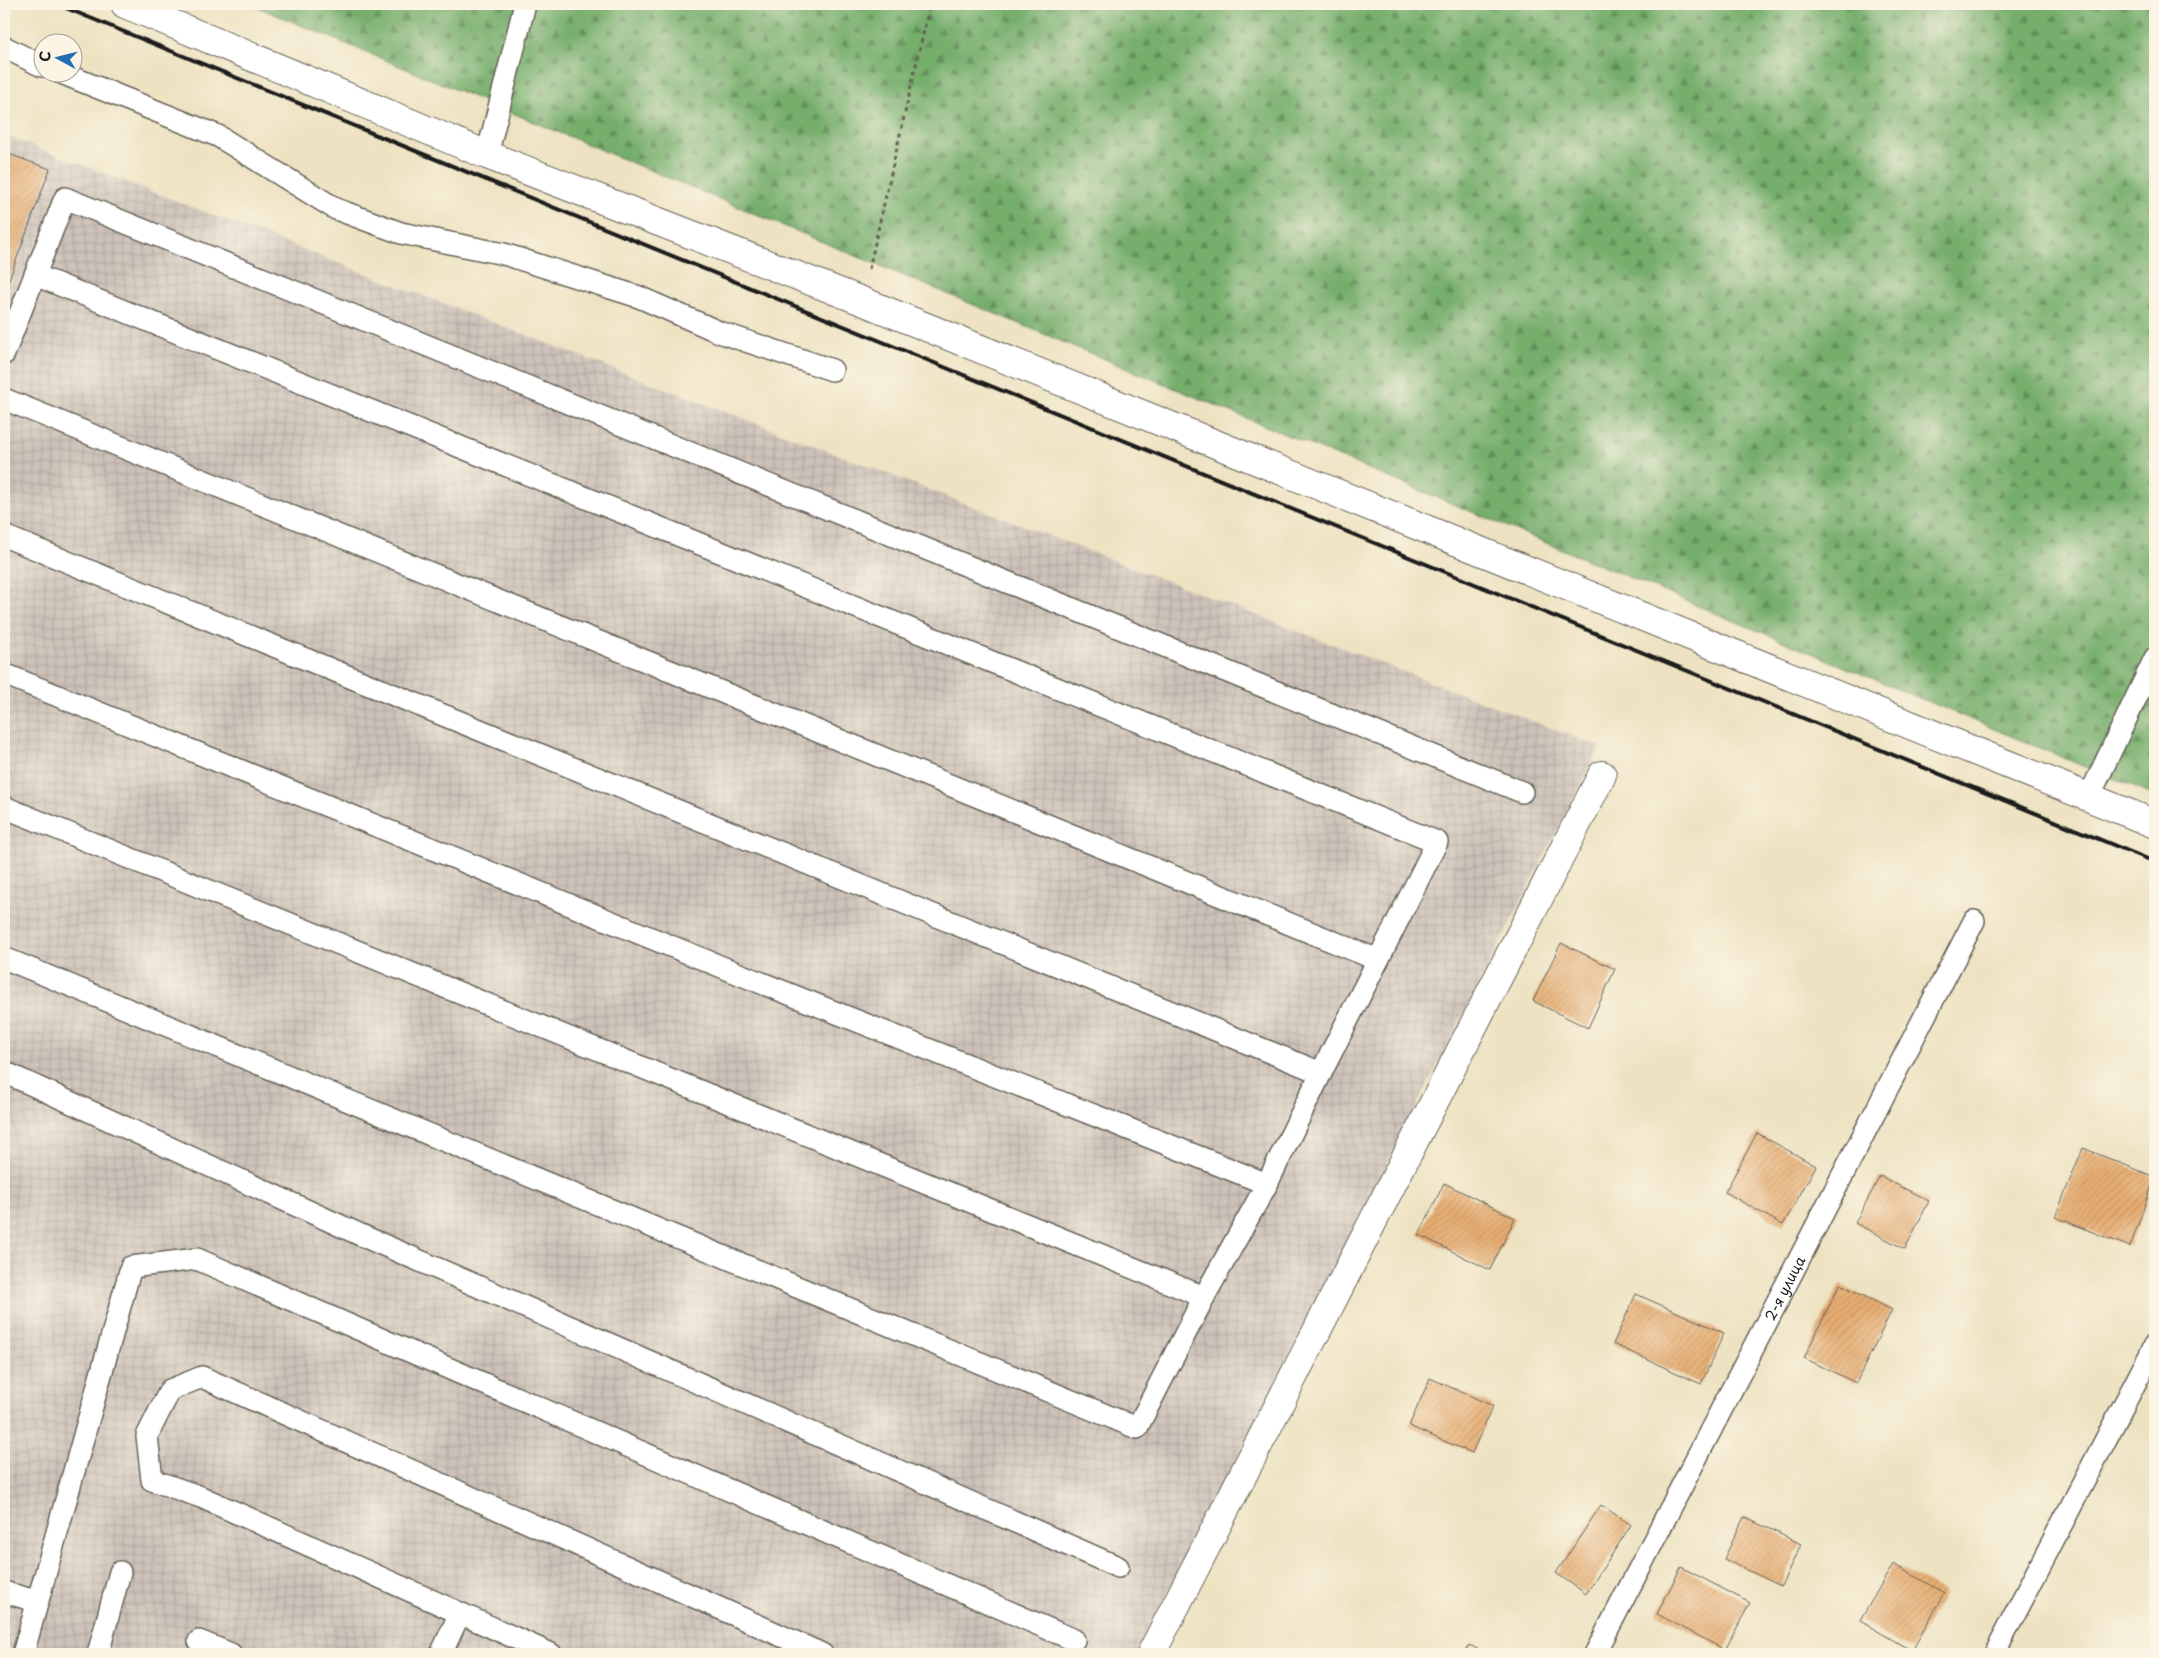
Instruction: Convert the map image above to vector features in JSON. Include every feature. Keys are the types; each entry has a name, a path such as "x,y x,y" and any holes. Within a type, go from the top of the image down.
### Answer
{"street":[{"path":"125,4 487,156 862,301 2155,824"},
{"path":"1151,1654 1602,775"}],"lane":[{"path":"487,156 525,4"},
{"path":"4,47 32,61"},
{"path":"82,81 218,136 336,209 401,233 504,254 639,297 718,332 832,370"},
{"path":"4,354 65,198 1522,792"},
{"path":"4,958 1137,1428 1204,1298 1267,1184 1437,842 35,275"},
{"path":"4,398 1378,960"},
{"path":"4,536 1321,1073"},
{"path":"2089,797 2155,658"},
{"path":"4,674 749,978 1267,1184"},
{"path":"4,807 1204,1298"},
{"name":"2-я улица","path":"1595,1654 1974,921"},
{"path":"4,1072 363,1236 1118,1567"},
{"path":"23,1654 36,1601 131,1267 197,1259 1074,1640"},
{"path":"1994,1654 2155,1345"},
{"path":"551,1654 201,1497 152,1480 147,1436 170,1390 202,1377 822,1654"},
{"path":"98,1654 120,1572"},
{"path":"4,1592 36,1601"},
{"path":"441,1654 460,1613"},
{"path":"199,1641 231,1654"}],"path":[{"path":"862,301 930,4"}],"shaded area":[{"path":"4,135 1600,747 1137,1654 4,1654"}],"green space":[{"path":"250,4 2155,4 2155,796"}],"building":[{"path":"9,154 50,169 4,293 4,168"},
{"path":"1561,943 1615,969 1588,1028 1533,1001"},
{"path":"1757,1133 1816,1166 1783,1225 1725,1192"},
{"path":"2083,1148 2155,1177 2130,1247 2055,1217"},
{"path":"1880,1176 1929,1201 1905,1249 1855,1223"},
{"path":"1444,1183 1515,1218 1490,1270 1419,1235"},
{"path":"1840,1284 1892,1310 1856,1383 1804,1358"},
{"path":"1636,1294 1724,1333 1701,1384 1613,1344"},
{"path":"1430,1378 1493,1406 1472,1453 1409,1426"},
{"path":"1601,1505 1631,1525 1586,1594 1556,1573"},
{"path":"1744,1517 1801,1544 1781,1586 1724,1559"},
{"path":"1893,1564 1944,1593 1912,1651 1860,1621"},
{"path":"1681,1567 1750,1603 1725,1650 1657,1614"},
{"path":"1469,1645 1488,1654 1465,1654"}],"railway":[{"path":"56,4 2155,862"}]}
